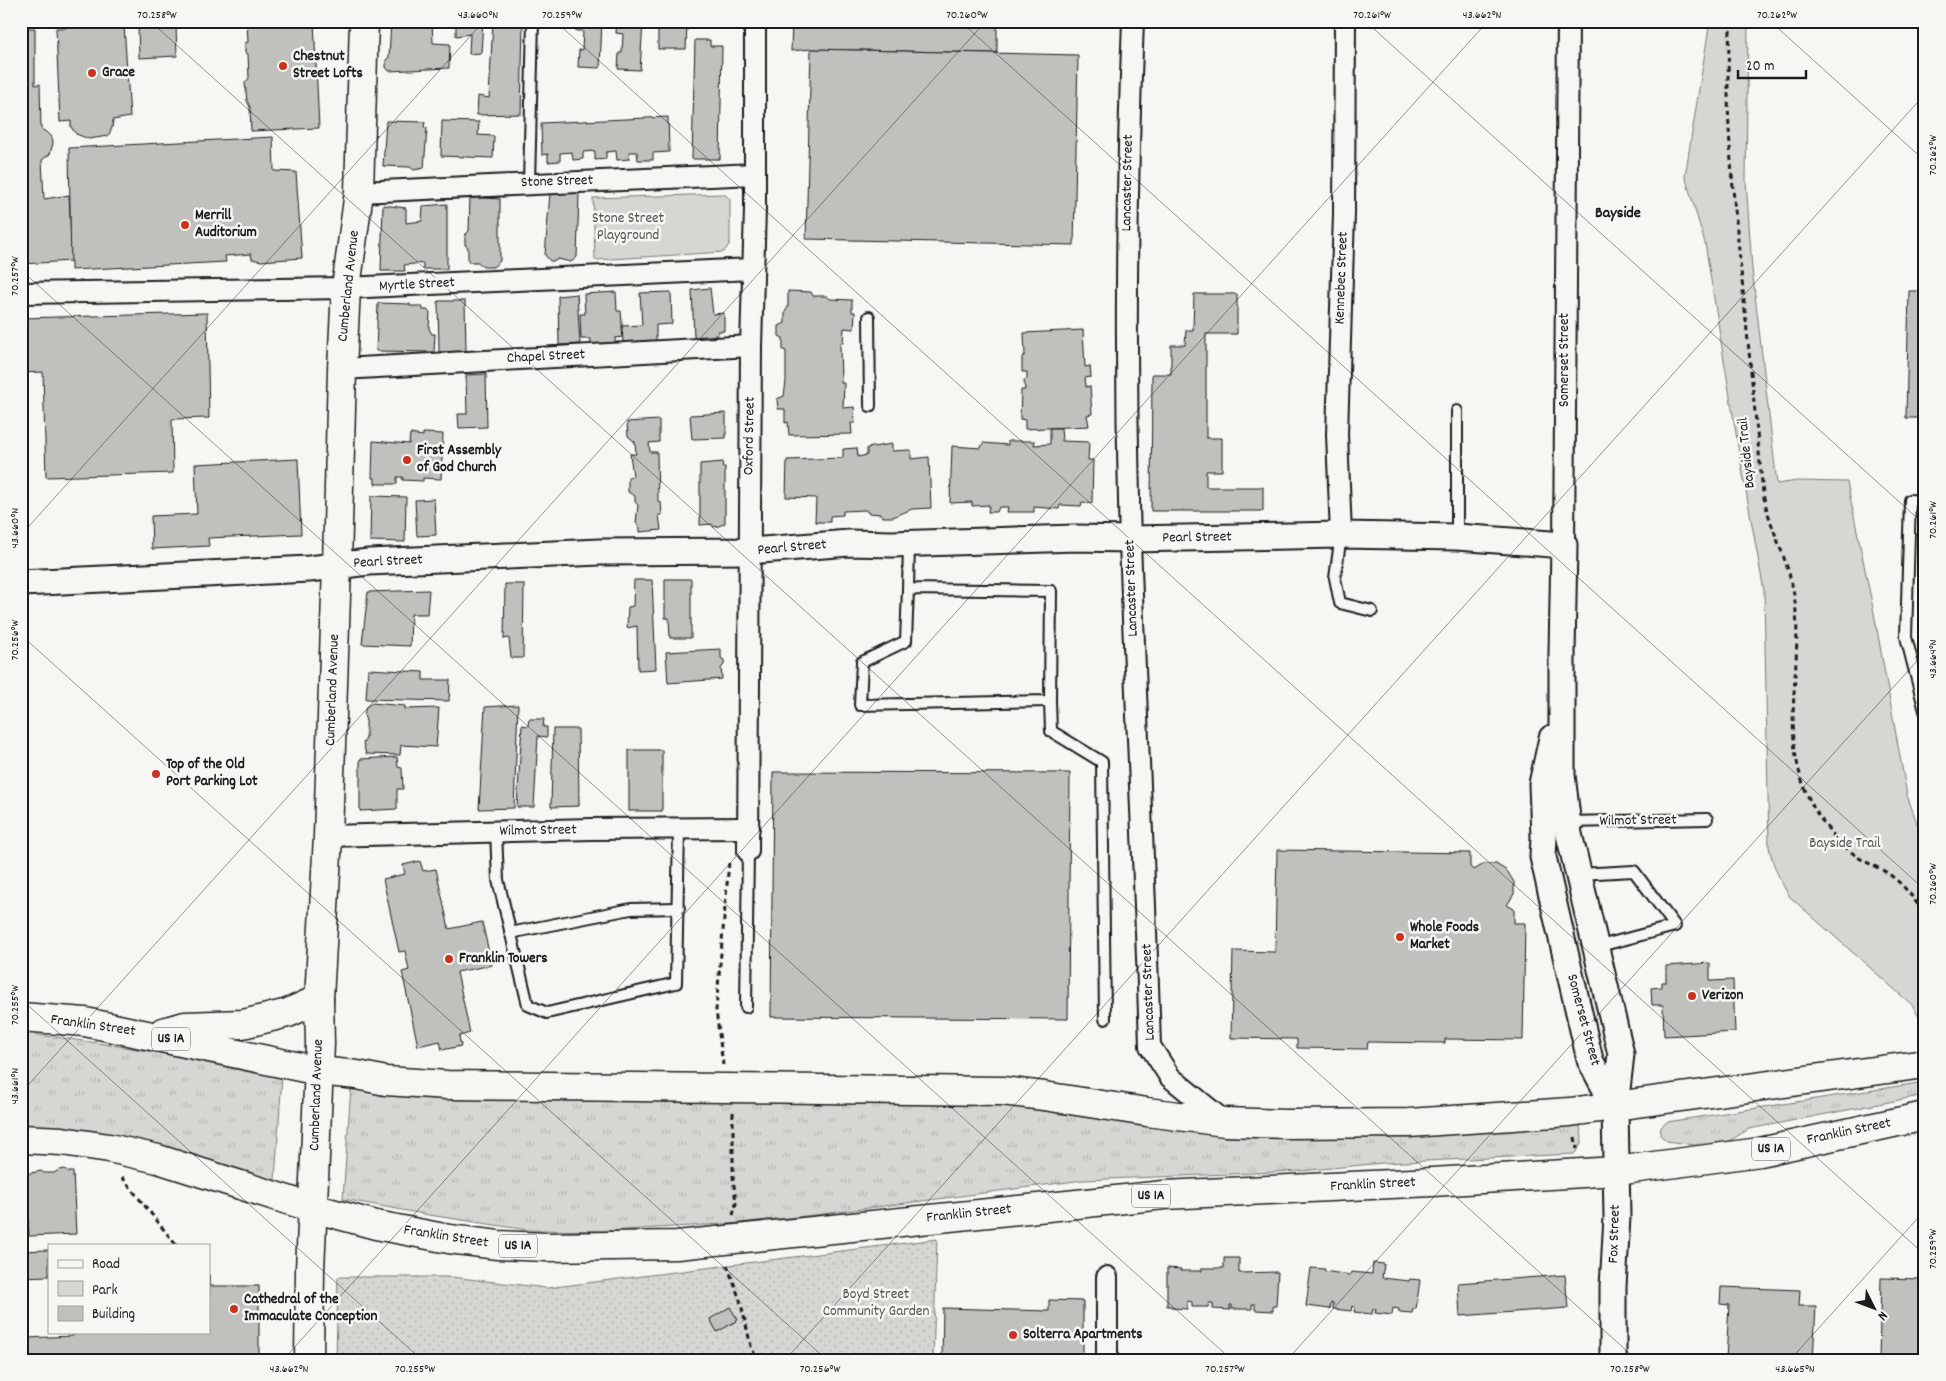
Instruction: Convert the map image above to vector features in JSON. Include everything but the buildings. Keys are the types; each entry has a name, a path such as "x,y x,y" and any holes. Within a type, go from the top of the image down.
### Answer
{"main road":[{"name":"Cumberland Avenue","path":"308,1360 319,1070 318,999 328,836 342,369 346,288 359,192 364,21"},
{"path":"152,1035 186,1026 243,1024 288,1013 318,999"},
{"name":"Franklin Street","path":"21,1017 85,1022 319,1070 357,1074 386,1081 447,1084 1002,1091 1225,1122 1287,1124 1409,1123 1570,1112 1925,1064"},
{"name":"Franklin Street","path":"21,1138 90,1145 158,1159 313,1208 376,1225 450,1239 498,1245 547,1247 677,1246 1164,1194 1432,1182 1616,1171 1760,1152 1925,1116"}],"street":[{"name":"Oxford Street","path":"748,851 749,551 755,174 755,21"},
{"name":"Lancaster Street","path":"1134,21 1128,145 1126,302 1130,539 1150,1046 1170,1077 1225,1122"},
{"name":"Kennebec Street","path":"1341,535 1337,434 1344,214 1345,21"},
{"name":"Somerset Street","path":"1568,21 1562,776 1568,822 1579,874 1621,1054 1615,1107"},
{"name":"Stone Street","path":"359,192 755,174"},
{"name":"Myrtle Street","path":"21,293 346,288 752,269"},
{"name":"Chapel Street","path":"342,369 751,346"},
{"name":"Pearl Street","path":"21,583 299,570 337,565 600,552 749,551 849,543 1341,535 1458,537 1564,546"},
{"name":"Somerset Street","path":"1562,699 1542,784 1543,857 1590,1060 1615,1107"},
{"name":"Wilmot Street","path":"328,836 748,828"},
{"name":"Fox Street","path":"1613,1360 1616,1171 1615,1107"},
{"path":"1106,1277 1107,1360"}],"lane":[{"path":"529,183 533,21"},
{"path":"869,317 870,406"},
{"path":"1457,411 1458,537"},
{"path":"1925,501 1910,500 1906,637 1925,710"},
{"path":"1341,535 1336,578 1340,603 1372,611"},
{"path":"909,543 906,641 862,662 860,704 1050,700"},
{"path":"908,589 1051,591 1051,731 1102,762 1105,1019"},
{"name":"Wilmot Street","path":"1568,822 1707,819"},
{"path":"496,832 498,880 528,1005 546,1013 676,983 680,829"},
{"path":"746,1007 748,851"},
{"path":"1579,874 1634,871 1675,926 1596,947"},
{"path":"510,933 631,909 679,908"}],"path":[{"name":"Bayside Trail","path":"1731,21 1728,71 1730,152 1734,200 1763,493 1771,526 1790,576 1795,602 1796,636 1792,714 1797,762 1809,798 1833,836 1852,853 1894,878 1910,894 1925,916"},
{"path":"120,1174 175,1244"}],"green space":[{"name":"Bayside Trail","path":"1710,21 1748,21 1746,180 1752,269 1777,484 1797,481 1847,482 1874,613 1907,795 1925,846 1925,1027 1912,1005 1790,897 1777,873 1769,847 1764,591 1705,243 1685,176"},
{"name":"Stone Street Playground","path":"724,194 730,199 730,243 724,252 595,260 593,198"},
{"path":"21,1033 87,1041 282,1076 275,1180 132,1142 21,1129"},
{"path":"1925,1082 1925,1095 1749,1129 1723,1145 1701,1146 1667,1141 1660,1135 1661,1127 1667,1122"},
{"path":"351,1087 1006,1103 1227,1137 1428,1133 1576,1124 1580,1126 1582,1138 1579,1148 1574,1154 1382,1163 1301,1171 1083,1180 815,1215 738,1223 608,1231 528,1230 429,1215 343,1199"},
{"name":"Boyd Street Community Garden","path":"937,1239 933,1360 336,1360 338,1277 451,1277 547,1288"}],"place":[{"name":"Chestnut Street Lofts","path":"283,66"},
{"name":"Grace","path":"92,73"},
{"name":"Merrill Auditorium","path":"185,225"},
{"name":"First Assembly of God Church","path":"407,460"},
{"name":"Top of the Old Port Parking Lot","path":"156,774"},
{"name":"Whole Foods Market","path":"1400,937"},
{"name":"Franklin Towers","path":"449,959"},
{"name":"Verizon","path":"1692,996"},
{"name":"Cathedral of the Immaculate Conception","path":"234,1309"},
{"name":"Solterra Apartments","path":"1013,1335"}],"district":[{"name":"Bayside","path":"1618,213"}]}
